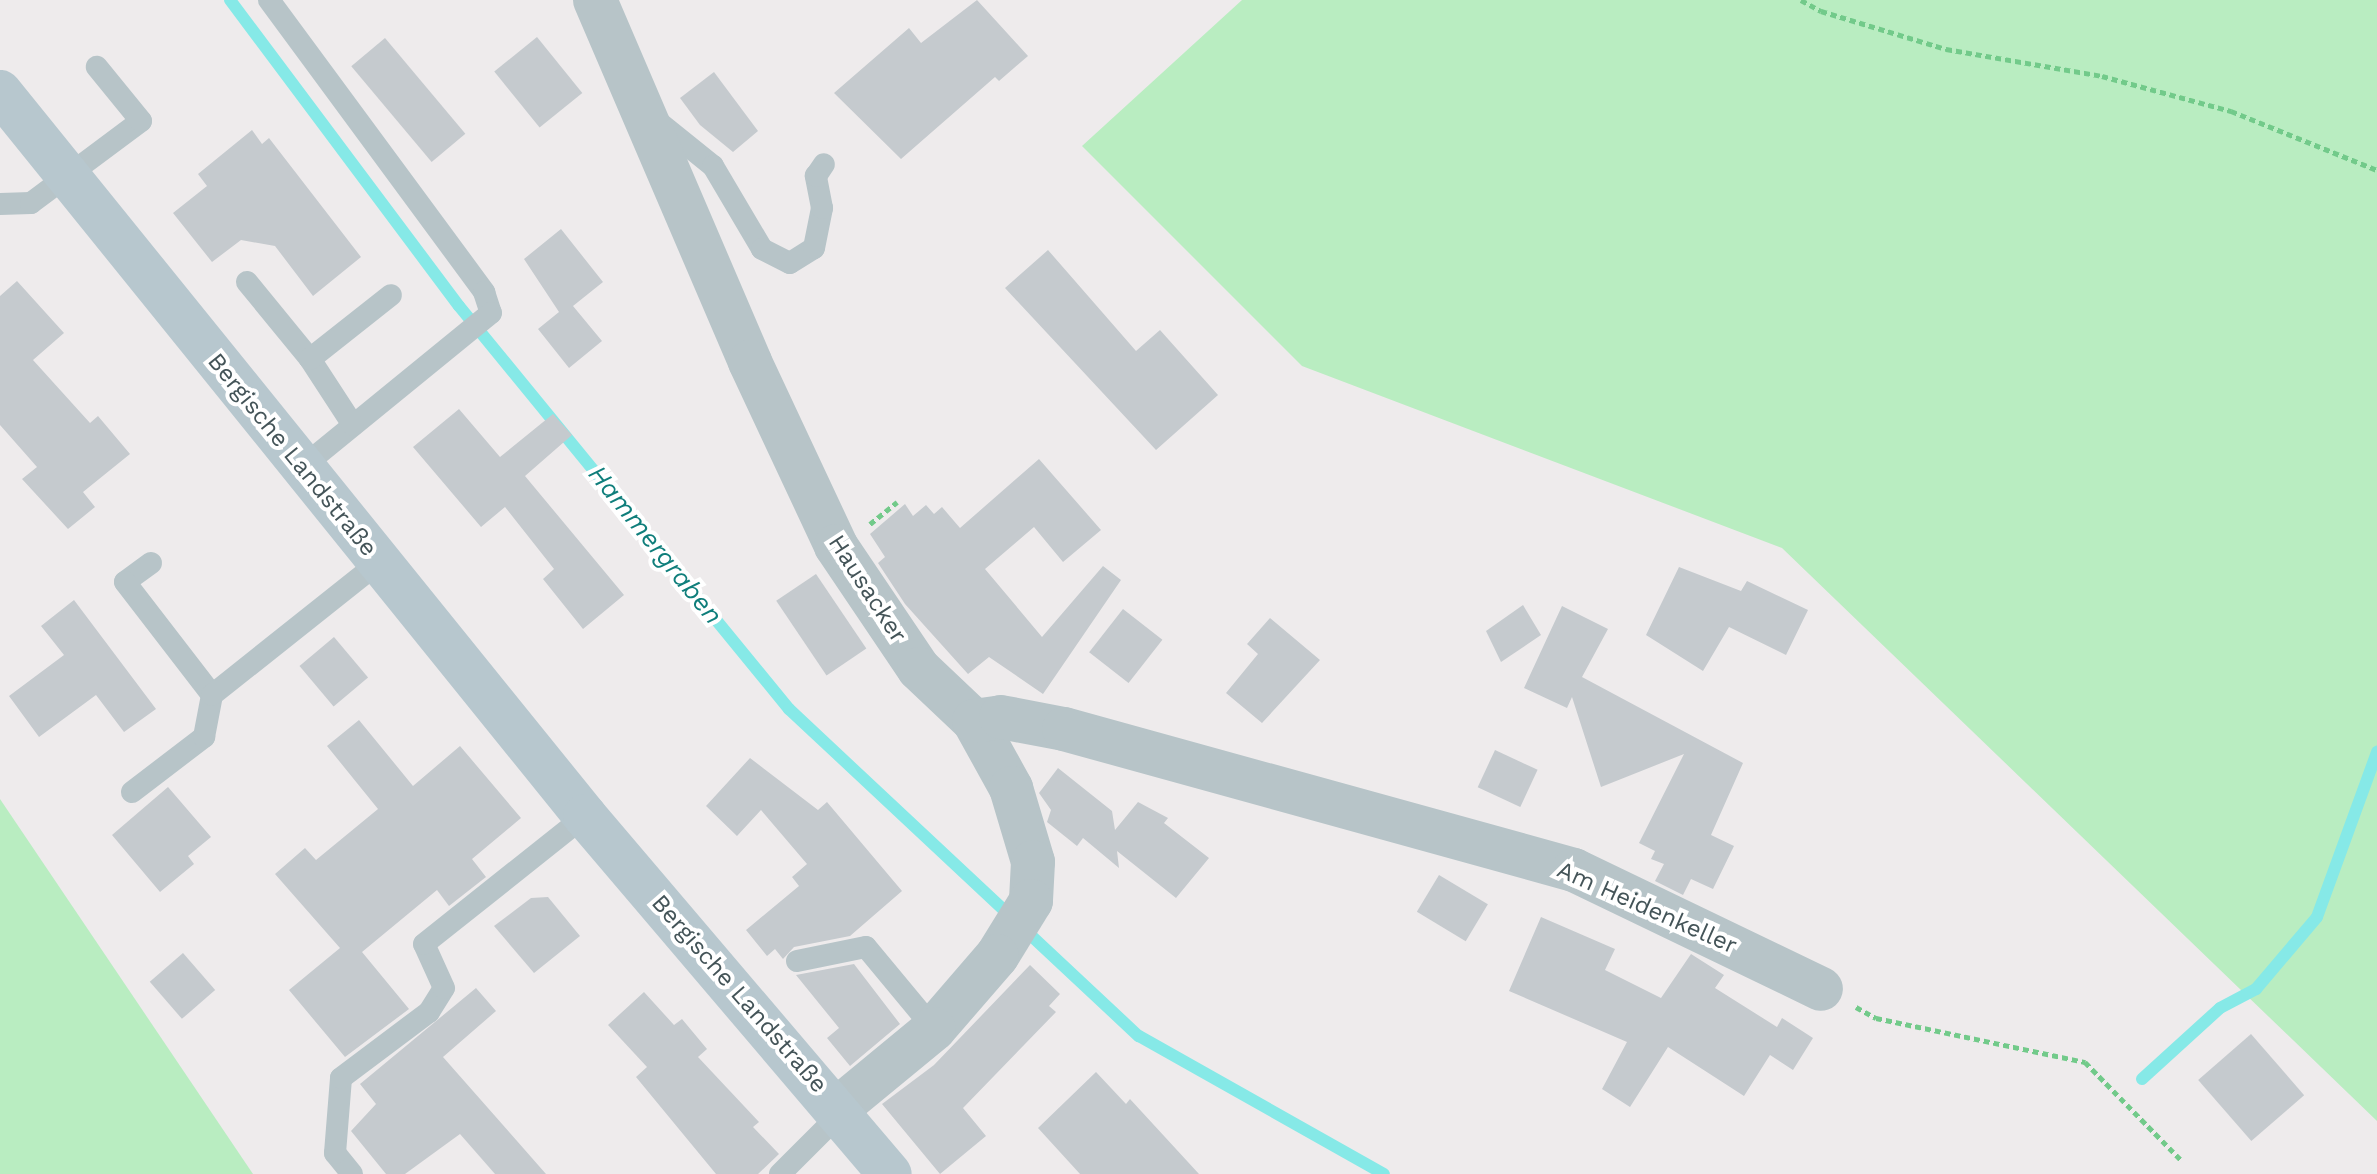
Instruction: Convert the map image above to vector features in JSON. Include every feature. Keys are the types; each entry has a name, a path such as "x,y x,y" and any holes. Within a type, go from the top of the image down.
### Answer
{"main road":[{"name":"Bergische Landstraße","path":"0,92 585,816 839,1110 890,1174"}],"street":[{"name":"Hausacker","path":"595,0 836,546 919,669 974,721 1011,788 1033,862 1031,901 997,956 934,1029 839,1110"},
{"name":"Am Heidenkeller","path":"974,721 1001,717 1064,729 1574,870 1821,989"}],"lane":[{"path":"269,0 476,280 491,313 302,467"},
{"path":"0,204 31,203 141,121 97,67"},
{"path":"643,110 713,166 762,249 790,263 814,248 822,208 816,176 824,164"},
{"path":"247,282 310,359 353,425"},
{"path":"310,359 391,295"},
{"path":"151,563 125,582 212,695"},
{"path":"132,792 204,737 212,695 378,563"},
{"path":"352,1174 335,1153 341,1078 429,1012 444,988 424,944 585,816"},
{"path":"797,961 866,947 934,1029"},
{"path":"780,1174 839,1110"}],"path":[{"path":"1801,0 1821,11 1946,49 2102,76 2231,111 2377,170"},
{"path":"1821,989 1876,1018 2085,1062 2182,1161"}],"green space":[{"path":"1242,0 2377,0 2377,1121 1782,548 1302,366 1082,146"},
{"path":"0,799 253,1174 0,1174"}],"building":[{"path":"977,0 1028,56 999,81 995,77 901,159 834,93 909,28 921,43"},
{"path":"537,37 582,93 540,128 494,72"},
{"path":"385,38 465,134 432,162 351,66"},
{"path":"714,72 758,131 733,152 700,125 680,98"},
{"path":"252,130 262,144 269,138 361,257 313,296 275,246 241,240 212,262 173,213 207,186 198,174"},
{"path":"561,229 603,282 573,306 602,341 569,368 538,329 559,312 524,259"},
{"path":"1048,250 1136,351 1160,330 1218,395 1156,450 1005,288"},
{"path":"17,281 64,333 33,360 90,423 98,416 130,454 83,492 95,507 68,529 22,479 37,467 0,425 0,296"},
{"path":"459,409 500,457 553,414 572,435 525,476 624,595 583,629 543,579 554,569 505,507 481,527 413,447"},
{"path":"1039,459 1101,530 1063,562 1034,527 985,569 1042,637 1103,566 1121,580 1043,694 989,657 968,674 905,604 878,563 885,557 870,534 905,504 913,516 926,505 934,514 942,507 960,528"},
{"path":"1679,567 1741,591 1747,581 1808,610 1786,655 1729,627 1703,671 1646,635"},
{"path":"816,574 866,649 827,675 776,601"},
{"path":"74,600 156,709 124,732 96,695 39,737 9,696 64,655 41,626"},
{"path":"1523,605 1541,635 1501,662 1486,631"},
{"path":"1562,606 1608,629 1582,677 1743,763 1711,835 1734,846 1713,889 1691,879 1683,895 1655,881 1664,864 1651,859 1655,851 1639,843 1684,754 1601,787 1572,697 1567,708 1524,688"},
{"path":"1123,609 1162,640 1129,683 1089,652"},
{"path":"1270,618 1320,660 1262,723 1226,693 1258,654 1247,644"},
{"path":"334,637 368,678 334,707 300,666"},
{"path":"359,720 413,786 460,746 521,818 472,859 486,877 449,906 437,890 362,952 409,1009 345,1057 289,990 340,948 275,874 305,848 316,860 378,809 327,746"},
{"path":"1495,750 1538,770 1520,807 1478,787"},
{"path":"750,758 818,810 827,802 902,891 850,936 794,947 783,959 775,949 767,956 746,930 799,886 792,877 807,864 761,810 737,836 706,806"},
{"path":"1058,768 1112,811 1115,830 1138,802 1168,818 1164,823 1209,858 1176,898 1117,851 1119,868 1083,838 1077,846 1047,822 1051,810 1039,793"},
{"path":"168,787 211,837 188,856 194,864 160,892 112,835"},
{"path":"1439,875 1488,904 1466,941 1417,912"},
{"path":"548,897 580,936 534,973 494,926 531,898"},
{"path":"1541,917 1615,949 1605,970 1661,998 1691,954 1724,975 1715,988 1777,1027 1782,1018 1813,1038 1793,1070 1770,1055 1744,1096 1668,1047 1630,1107 1602,1089 1627,1042 1509,991"},
{"path":"183,953 215,990 182,1019 150,982"},
{"path":"854,964 900,1024 850,1066 827,1038 839,1028 796,975"},
{"path":"1030,965 1060,994 1049,1006 1056,1012 963,1108 986,1136 940,1174 882,1104 934,1065"},
{"path":"476,988 496,1011 443,1057 546,1174 495,1174 460,1134 405,1174 386,1174 351,1131 376,1104 360,1084"},
{"path":"644,992 674,1025 682,1019 707,1049 698,1057 759,1122 753,1127 779,1154 758,1174 716,1174 636,1077 647,1067 608,1025"},
{"path":"2251,1034 2304,1095 2251,1141 2198,1080"},
{"path":"1096,1072 1126,1104 1130,1099 1199,1174 1080,1174 1038,1128"}],"waterway":[{"name":"Hammergraben","path":"230,0 459,306 789,709 1139,1036 1384,1174"},
{"path":"2142,1079 2220,1008 2256,989 2317,917 2377,752"}]}
